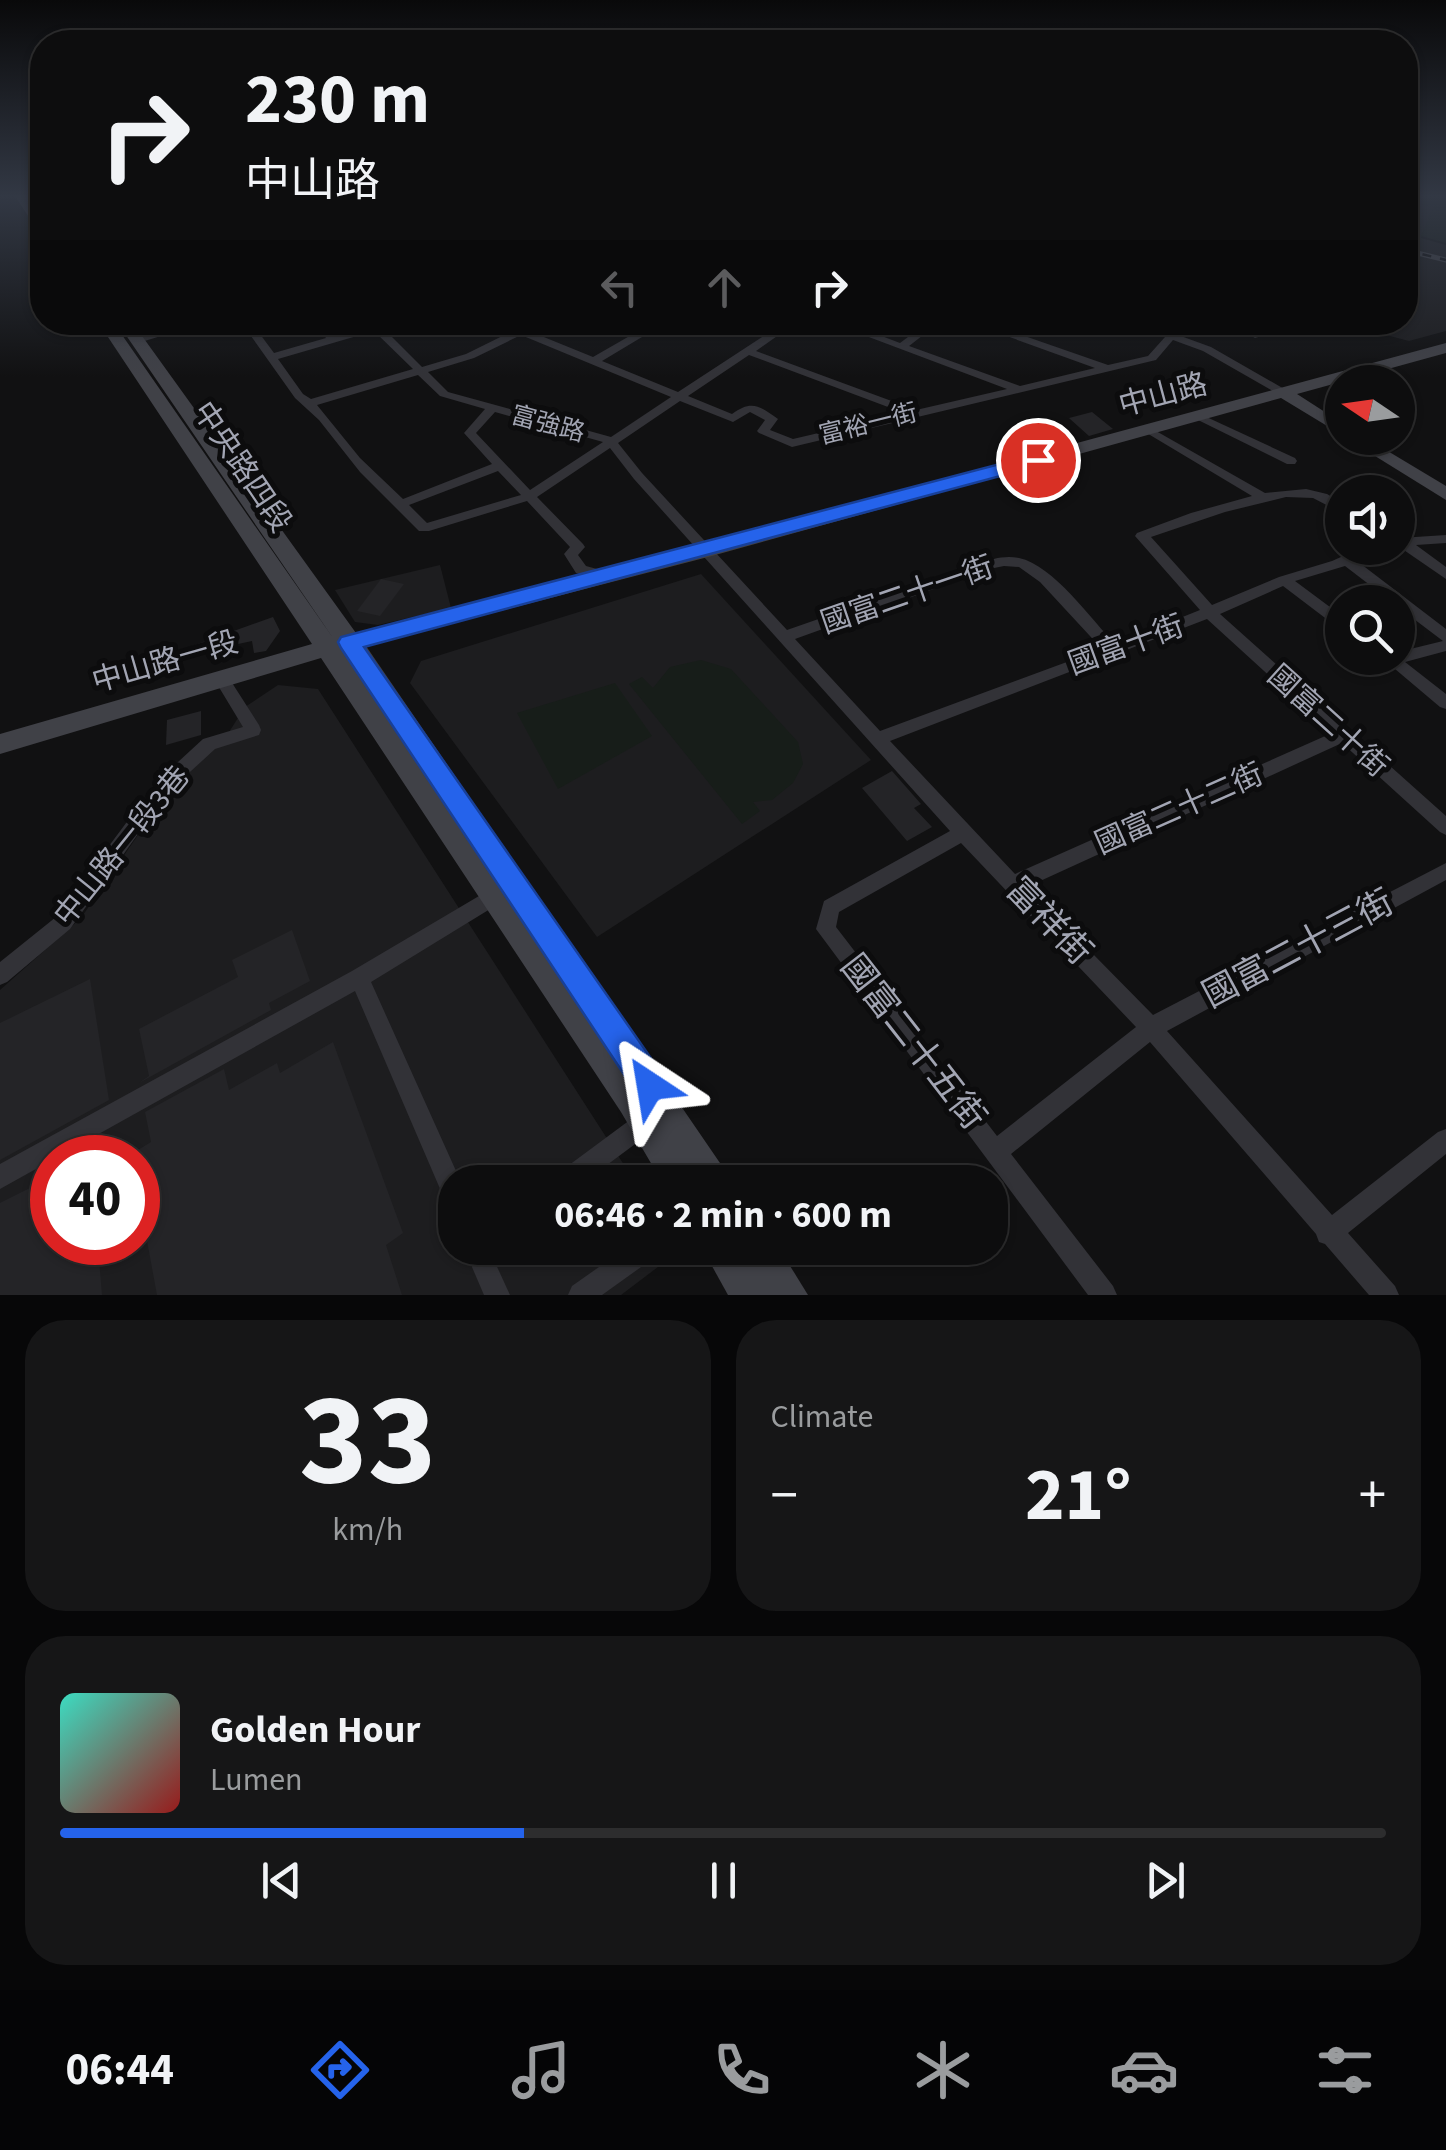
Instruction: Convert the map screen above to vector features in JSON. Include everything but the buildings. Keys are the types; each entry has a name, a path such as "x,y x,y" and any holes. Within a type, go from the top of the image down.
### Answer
{"street":[{"name":"中央路四段","path":"114,335 337,646"},
{"name":"中央路四段","path":"134,335 337,646"},
{"path":"138,340 156,335"},
{"path":"256,335 299,396 311,402 357,462 403,503 424,528 530,496 772,335"},
{"path":"329,335 333,340"},
{"path":"272,357 346,335"},
{"name":"富強路","path":"383,335 444,394 611,441 638,476 708,550"},
{"path":"311,402 470,356 516,335"},
{"name":"富裕一街","path":"530,335 732,419 749,407 772,419 762,431 792,443 1152,358 1172,335"},
{"path":"594,361 639,335"},
{"path":"871,335 1021,390"},
{"path":"902,346 917,335"},
{"path":"1012,335 1108,368"},
{"path":"1172,335 1207,349 1325,419"},
{"name":"中山路","path":"337,646 708,550 1446,348"},
{"path":"747,351 913,413"},
{"path":"491,409 470,433 578,547 571,554 582,570 604,575"},
{"path":"1200,417 1291,461"},
{"path":"1149,430 1266,499 1298,492 1325,498"},
{"path":"1383,455 1446,494"},
{"path":"403,503 501,465"},
{"name":"國富二十街","path":"1266,499 1142,536 1211,614 1446,828"},
{"path":"1415,541 1446,539"},
{"name":"富祥街","path":"708,550 963,833 1151,1028 1386,1295"},
{"path":"1415,552 1446,574"},
{"name":"國富二十一街","path":"788,636 984,566 1012,562 1025,564 1040,576 1112,650"},
{"name":"國富十街","path":"880,738 1211,614 1284,580 1338,565"},
{"path":"1353,565 1446,637"},
{"path":"1284,580 1325,610"},
{"name":"中山路一段","path":"0,744 337,646"},
{"path":"337,646 655,1115 700,1165"},
{"path":"1415,653 1446,646"},
{"path":"1412,675 1446,704"},
{"name":"中山路一段3巷","path":"0,975 63,924 147,808 184,768 210,744 253,730 222,679"},
{"name":"國富二十二街","path":"1013,884 1344,735"},
{"name":"國富二十五街","path":"963,833 831,907 826,930 1104,1295"},
{"name":"國富二十三街","path":"997,1150 1151,1028 1446,871"},
{"path":"0,1177 359,978 505,889"},
{"path":"359,978 441,1165"},
{"path":"588,1165 655,1115"},
{"path":"655,1115 674,1165"},
{"path":"1328,1233 1446,1140"},
{"path":"581,1295 622,1265"},
{"path":"730,1265 749,1295"},
{"path":"769,1265 789,1295"},
{"path":"484,1267 497,1295"}],"shaded area":[{"path":"1418,256 1446,256 1446,331 1409,341 1386,335 1418,335"},
{"path":"440,565 451,608 378,625 355,622 335,590"},
{"path":"701,574 871,760 597,937 410,683 421,661"},
{"path":"701,660 731,669 798,742 803,764 793,783 772,800 753,802 760,811 742,824 629,684 642,677 653,688 670,667"},
{"path":"615,683 652,736 558,789 517,713"},
{"path":"278,685 318,689 624,1165 438,1165 438,1265 661,1265 621,1295 0,1295 0,990 81,918 149,819 229,732 245,707"}],"railway":[{"path":"1431,256 1446,260"}],"route":[{"path":"650,1086 349,642 1038,460"}]}
